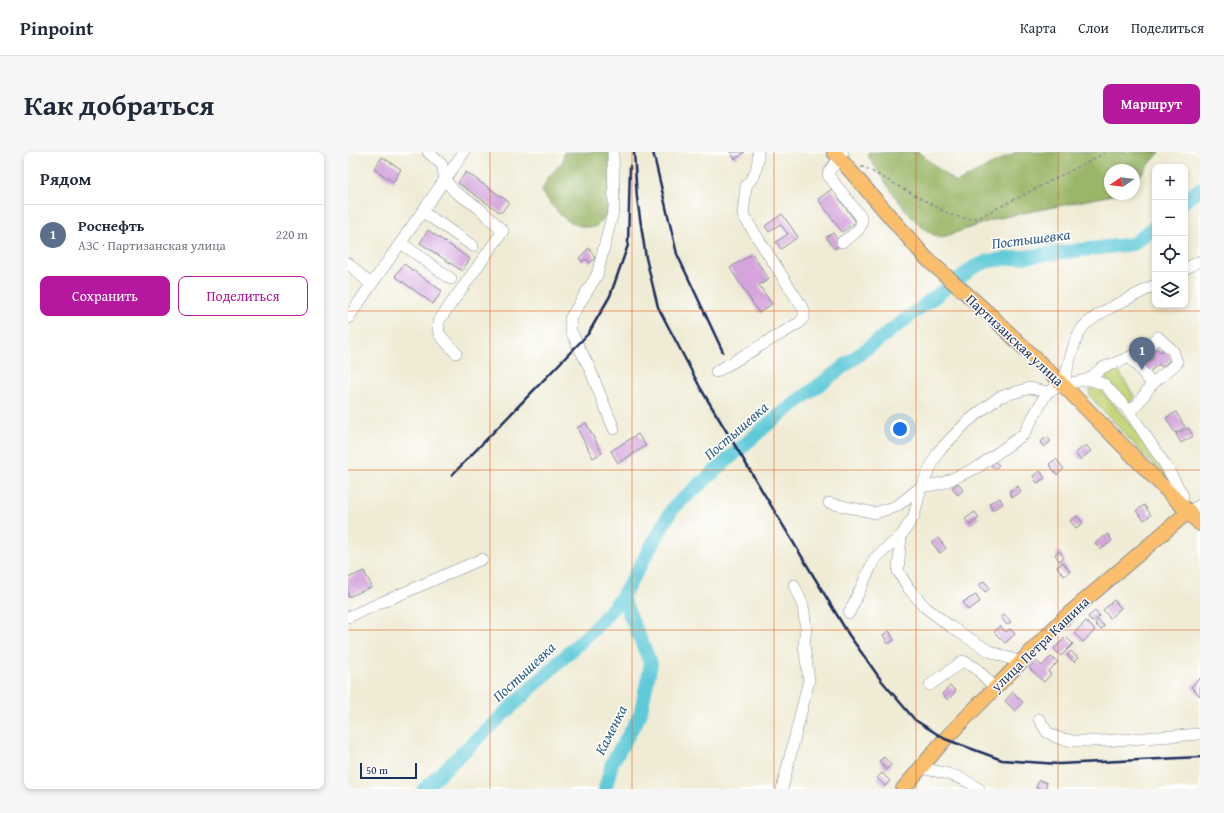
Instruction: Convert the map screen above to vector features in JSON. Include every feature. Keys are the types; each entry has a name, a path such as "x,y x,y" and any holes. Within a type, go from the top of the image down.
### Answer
{"main road":[{"name":"Партизанская улица","path":"839,155 850,172 926,258 988,312 1190,507 1200,524"},
{"name":"улица Петра Кашина","path":"903,789 919,768 1064,618 1190,507"}],"street":[{"path":"428,152 442,165 445,180 455,192 479,208 503,231 438,322 439,334 456,353"},
{"path":"348,318 464,152"},
{"path":"613,152 614,208 597,275 570,319 570,325 571,331 590,367 614,429"},
{"path":"716,372 799,323 804,317 804,310 743,215 746,186 755,174 758,162 758,152"},
{"path":"839,155 828,171 828,175 861,217 862,223 860,228 842,242"},
{"path":"423,212 473,246"},
{"path":"401,243 451,279"},
{"path":"1188,267 1200,261"},
{"path":"348,263 371,285"},
{"path":"1063,385 1077,338 1083,327 1093,318 1152,287"},
{"path":"849,613 875,558 901,536 914,516 920,487 938,452 966,422 999,397 1030,388 1047,392 1063,385 1089,379 1102,368 1130,357 1144,349 1158,337 1173,351 1177,363 1152,384 1136,406 1129,411"},
{"path":"1130,357 1152,384"},
{"path":"1089,379 1105,385 1129,411 1166,466 1190,507"},
{"path":"829,503 875,513 897,506 920,487 943,483 978,467 1024,434 1047,392"},
{"path":"901,536 898,571 908,589 925,607 951,627 989,650 1020,662"},
{"path":"348,616 482,559"},
{"path":"782,789 809,680 804,645 806,628 803,606 794,584"},
{"path":"930,685 963,661 976,668 995,688"},
{"path":"1039,719 1047,732 1058,738 1073,741 1103,741 1200,734"},
{"path":"919,768 952,774 967,780 979,789"}],"path":[{"path":"850,172 860,167 864,167 951,215 967,219 978,218 1107,152"}],"green space":[{"path":"564,152 609,152 610,182 608,215 595,227 585,227 570,222 558,213 542,192 547,179 563,161"},
{"path":"868,152 918,152 956,183 1016,152 1160,152 1140,175 1140,164 1104,164 1104,197 995,219 940,238 929,232 909,214 868,156"},
{"path":"1115,369 1119,372 1135,398 1128,403 1106,380 1106,373 1108,370"},
{"path":"1096,387 1100,389 1141,436 1174,488 1090,396 1089,390"}],"building":[{"path":"730,152 745,152 735,159"},
{"path":"382,157 401,169 393,182 374,169"},
{"path":"466,172 509,202 501,213 458,183"},
{"path":"832,189 856,222 842,232 818,199"},
{"path":"782,214 798,237 781,249 776,242 788,234 780,224 769,232 765,226"},
{"path":"428,230 470,259 462,271 420,243"},
{"path":"833,233 841,245 834,249 826,237"},
{"path":"589,248 595,258 590,263 586,259 582,262 579,258"},
{"path":"752,254 769,279 759,285 772,304 759,313 730,268"},
{"path":"404,264 442,291 433,304 395,276"},
{"path":"1157,348 1160,352 1165,349 1172,359 1162,367 1159,364 1149,372 1131,366 1140,360 1144,365 1154,357 1151,353"},
{"path":"1176,412 1185,427 1175,433 1166,418"},
{"path":"586,423 602,453 593,458 577,428"},
{"path":"1188,428 1193,436 1181,443 1176,434"},
{"path":"638,434 646,446 618,463 611,451"},
{"path":"1047,437 1051,441 1044,447 1040,442"},
{"path":"1086,445 1091,451 1080,460 1075,453"},
{"path":"1056,459 1064,469 1057,475 1049,464"},
{"path":"993,460 999,465 995,469 990,464"},
{"path":"1040,471 1045,478 1037,483 1033,476"},
{"path":"958,483 963,490 958,495 952,488"},
{"path":"1018,486 1021,492 1012,497 1009,491"},
{"path":"1000,498 1003,504 992,510 989,503"},
{"path":"1144,505 1151,515 1144,520 1136,511"},
{"path":"975,512 979,518 970,525 965,519"},
{"path":"1077,516 1083,523 1076,528 1070,521"},
{"path":"1108,534 1112,541 1100,550 1095,543"},
{"path":"938,538 946,548 940,553 932,543"},
{"path":"1060,551 1064,558 1059,561 1055,554"},
{"path":"1063,562 1070,572 1064,576 1057,567"},
{"path":"364,571 372,587 348,597 348,578"},
{"path":"984,581 990,588 985,592 979,585"},
{"path":"976,595 980,602 968,610 963,602"},
{"path":"1114,600 1121,608 1110,618 1103,610"},
{"path":"1095,611 1100,616 1093,622 1088,617"},
{"path":"1005,615 1011,622 1007,625 1001,618"},
{"path":"1098,620 1104,626 1101,630 1095,624"},
{"path":"1086,621 1095,630 1083,642 1074,633"},
{"path":"1000,626 1006,632 1010,629 1015,634 1005,643 994,632"},
{"path":"889,631 894,640 888,644 883,635"},
{"path":"1066,637 1073,644 1061,656 1054,649"},
{"path":"1071,651 1078,658 1074,662 1067,655"},
{"path":"1051,657 1058,662 1048,672 1051,674 1044,682 1029,668 1036,661 1042,666"},
{"path":"1200,678 1200,696 1191,687"},
{"path":"950,686 956,691 948,700 942,694"},
{"path":"1013,692 1023,702 1015,711 1005,701"},
{"path":"884,757 891,765 886,770 879,761"},
{"path":"882,773 890,781 885,786 877,778"},
{"path":"1039,780 1047,783 1045,789 1036,788"}],"waterway":[{"name":"Постышевка","path":"1186,200 1200,189"},
{"name":"Постышевка","path":"424,789 595,628 622,597 673,508 768,424 974,267 989,261 1133,244 1152,228"},
{"name":"Каменка","path":"605,789 612,763 640,715 651,664 622,597"}],"railway":[{"path":"634,152 637,198 646,258 658,307 701,389 849,635 881,680 915,720 945,739 1002,760 1059,764 1200,757"},
{"path":"653,152 677,254 723,352"},
{"path":"452,475 588,334 610,296 628,245 630,166"}],"place":[{"name":"Роснефть","path":"1142,370"}]}
